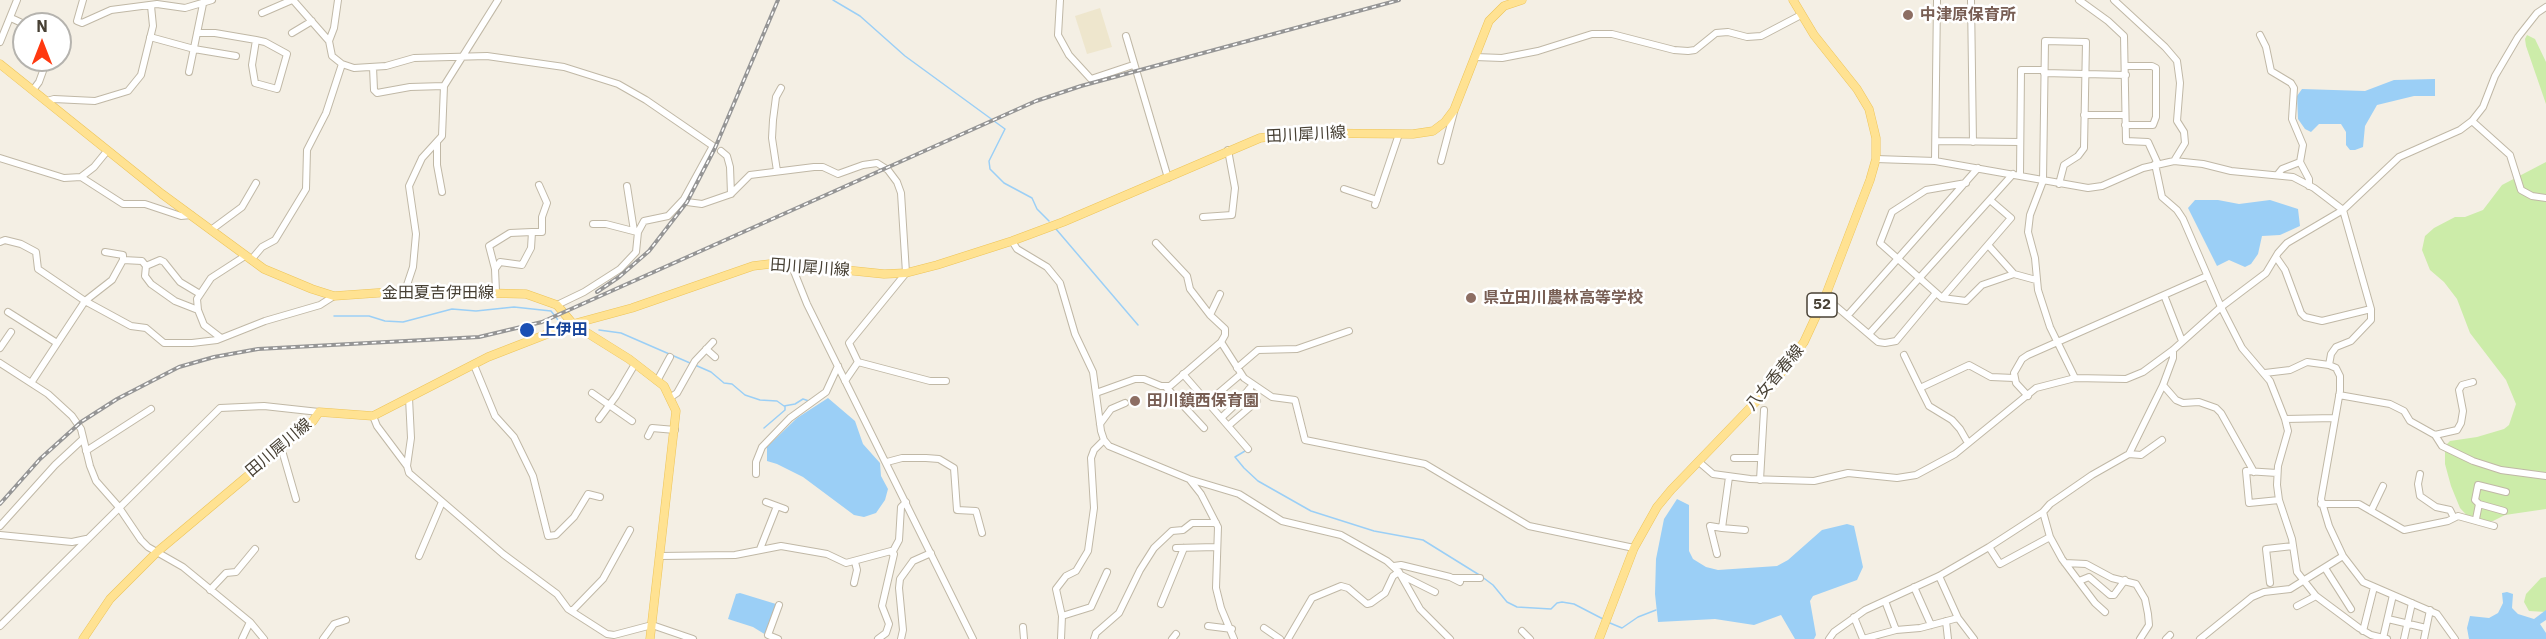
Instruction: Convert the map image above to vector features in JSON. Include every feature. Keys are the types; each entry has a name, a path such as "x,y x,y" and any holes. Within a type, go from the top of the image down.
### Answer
{"main road":[{"name":"田川犀川線","path":"82,639 110,598 158,552 313,421 319,412 373,416 474,365 573,324 632,308 753,266 791,264 884,274 906,273 1012,241 1260,138 1282,134 1423,134 1445,122 1454,110 1493,16 1504,6 1522,0"},
{"name":"八女香春線","path":"1599,639 1634,548 1657,507 1784,370 1804,342 1825,297 1876,159 1875,128 1869,109 1857,88 1824,48 1793,0"},
{"name":"金田夏吉伊田線","path":"0,64 107,151 191,215 248,258 283,278 334,296 405,291 526,294 557,306 573,324 635,364 664,386 671,397"},
{"path":"650,639 675,430 676,411 671,397"}],"street":[{"path":"0,42 17,0"},
{"path":"83,0 77,21 82,23 111,10 151,6 185,8 212,0"},
{"path":"128,0 129,8"},
{"path":"262,13 292,0 329,41 332,56 342,64 354,68 386,66 414,58 487,56 564,67 618,84 646,100 713,146 684,199 668,216 644,221 636,231"},
{"path":"329,41 334,28 338,0"},
{"path":"405,291 412,267 416,234 409,186 422,158 442,136 444,86 498,0"},
{"path":"1060,0 1058,35 1069,55 1091,79 1133,65"},
{"path":"1935,161 1937,141 1936,0"},
{"path":"1971,0 1973,142"},
{"path":"2079,0 2124,36 2126,141 2148,142 2156,164 2159,191 2162,197 2177,210 2221,308 2242,348 2265,373 2285,419 2288,431 2287,440 2277,473 2279,500 2288,521 2297,572 2316,596 2364,631 2385,639 2394,595"},
{"path":"2114,0 2165,46 2177,61 2180,83 2177,121 2184,132 2185,143 2174,161"},
{"path":"189,72 201,2"},
{"path":"47,101 54,99 95,101 128,91 141,75 153,26 151,6"},
{"path":"1699,462 1713,474 1760,480 1814,481 1848,472 1897,478 1916,475 1955,454 2036,388 2075,378 2126,379 2143,372 2174,350 2221,308 2266,273 2287,243 2343,210 2399,157 2460,129 2472,121 2483,107 2495,76 2518,37 2537,13 2546,7"},
{"path":"1475,57 1502,58 1538,51 1592,34 1612,34 1674,50 1688,51 1695,50 1716,33 1747,37 1761,36 1801,15"},
{"path":"292,33 312,21"},
{"path":"197,33 215,33 256,40 265,42 287,54 277,89 255,83 252,66 256,40"},
{"path":"2260,35 2266,47 2271,70 2294,88 2292,119 2303,145 2300,162 2309,179 2309,186"},
{"path":"1126,36 1168,178"},
{"path":"150,37 194,49 236,56"},
{"path":"2059,184 2064,165 2083,152 2086,42 2045,41 2043,181 2029,223 2040,296 2057,342 2075,378"},
{"path":"222,339 204,325 198,310 197,299 211,278 275,240 306,189 307,150 326,113 342,64"},
{"path":"2125,125 2153,125 2156,117 2156,68 2126,66"},
{"path":"373,67 374,90 377,93 410,87 444,86"},
{"path":"1869,334 1990,200 2016,175 2020,142 2021,70 2126,75"},
{"path":"33,90 43,72"},
{"path":"777,171 772,138 776,97 781,88"},
{"path":"1441,161 1454,110"},
{"path":"2084,115 2125,115"},
{"path":"2472,121 2511,155 2516,180 2521,190 2532,196 2546,198"},
{"path":"1344,189 1376,203 1399,134"},
{"path":"1937,141 2020,142"},
{"path":"437,143 437,165 442,192"},
{"path":"1203,217 1232,215 1235,188 1228,150"},
{"path":"0,158 64,178 81,177 94,167 107,151"},
{"path":"721,151 727,156 730,166 731,194"},
{"path":"1876,159 1935,161 2059,184 2095,188 2156,164 2174,161 2203,164 2231,171 2293,177 2343,210 2371,309 2371,320 2351,341 2336,347 2331,354 2329,365"},
{"path":"2278,174 2282,169 2300,162"},
{"path":"684,199 687,202 702,204 731,194 750,175 777,171 823,167 838,174 863,165 877,163 888,170 897,182 901,193 906,273 849,343 858,362 930,381 946,381"},
{"path":"1848,315 1978,168"},
{"path":"81,177 123,204 145,204 181,216 191,215"},
{"path":"211,230 242,207 256,183"},
{"path":"1966,183 1926,190 1893,212 1880,243 1942,298 1966,301 1982,285 2014,274"},
{"path":"496,292 495,269 489,246 510,233 542,232 547,203 539,185"},
{"path":"557,306 620,269 636,252 636,231 627,186"},
{"path":"1942,298 2011,218 1990,200"},
{"path":"593,224 606,224 636,231"},
{"path":"495,269 500,262 522,265 531,248 532,232"},
{"path":"0,242 5,240 21,244 36,252 38,269 85,301 131,326 146,328 164,343 192,343 222,339 265,321 320,305 334,296"},
{"path":"1012,241 1017,249 1047,267 1060,283 1072,327 1093,372 1100,425 1104,440 1109,446 1189,479 1239,494 1269,515 1282,521 1341,535 1394,566 1420,609 1450,639"},
{"path":"1155,243 1187,276 1190,289 1210,315 1225,329 1221,342 1166,387"},
{"path":"1988,245 2014,274 2036,280"},
{"path":"31,383 85,301 112,280 123,260 123,255 105,252"},
{"path":"2276,257 2285,270 2301,313 2305,317 2322,321 2371,309"},
{"path":"123,260 142,261 146,266 145,276 151,284 175,301 198,310"},
{"path":"146,266 160,260 164,262 180,282 200,294"},
{"path":"791,264 807,304 973,639"},
{"path":"2028,396 2014,378 2014,373 2022,359 2207,276"},
{"path":"1825,297 1878,342 1896,341 1936,293"},
{"path":"1210,315 1220,294"},
{"path":"2164,295 2182,341"},
{"path":"9,312 57,343"},
{"path":"0,348 11,332"},
{"path":"1208,402 1258,350 1297,349 1348,332"},
{"path":"671,397 677,393 693,364 713,342"},
{"path":"1221,342 1257,401 1228,426"},
{"path":"706,350 715,357"},
{"path":"2130,454 2163,385 2174,358 2174,350"},
{"path":"1904,356 1929,406 1952,420 1968,443"},
{"path":"657,381 670,357"},
{"path":"845,381 858,362"},
{"path":"2265,373 2290,369 2307,362 2329,365 2336,369 2340,376 2339,395 2322,486 2321,504 2343,556 2363,582 2430,610 2446,624 2455,639"},
{"path":"0,363 62,404 81,429 96,481 118,506 141,540 148,547 183,567 250,622 264,639"},
{"path":"599,419 635,364"},
{"path":"474,365 495,416 520,446 533,476 548,536 556,535 574,517 588,494 600,497"},
{"path":"1920,388 1969,365 1991,377 2014,378"},
{"path":"756,474 756,462 762,447 781,426 826,392 838,366"},
{"path":"1183,374 1248,448"},
{"path":"1096,393 1135,379 1144,379 1166,387 1204,428"},
{"path":"2435,435 2457,430 2462,423 2463,411 2459,390 2466,382 2473,382"},
{"path":"2163,385 2176,400 2184,403 2199,402 2216,408 2254,472"},
{"path":"1221,418 1250,387"},
{"path":"1250,387 1272,397 1295,400 1305,440 1425,465 1529,526 1634,548"},
{"path":"592,393 632,421"},
{"path":"2339,395 2390,404 2404,411 2410,421 2435,435 2442,446 2474,461 2501,470 2546,476"},
{"path":"409,398 411,438 407,465 409,473 503,554 556,594 572,611 607,634 614,635"},
{"path":"1100,425 1111,409 1125,403"},
{"path":"0,626 118,506 220,408 264,406 319,412"},
{"path":"86,451 151,409"},
{"path":"1760,480 1764,410"},
{"path":"373,416 377,426 407,465"},
{"path":"2285,419 2335,418"},
{"path":"648,436 652,428 675,430"},
{"path":"0,526 55,465 83,439"},
{"path":"1061,639 1062,616 1056,589 1066,576 1076,571 1088,551 1094,508 1091,458 1094,450 1104,440"},
{"path":"1829,639 1834,632 1854,617 1939,576 2043,512 2050,504 2092,475 2130,454 2141,455 2162,440"},
{"path":"281,447 296,499"},
{"path":"887,462 902,458 939,459 954,468 957,510 976,512 982,533"},
{"path":"1734,458 1761,458"},
{"path":"2277,473 2246,471 2249,503 2279,500"},
{"path":"2420,474 2418,484 2420,496 2436,507 2450,510 2454,518"},
{"path":"1722,528 1729,477"},
{"path":"1189,479 1201,494 1216,523 1216,588 1221,608 1232,629 1234,639"},
{"path":"2504,511 2479,504 2475,500 2478,485 2505,492"},
{"path":"2371,511 2383,486"},
{"path":"419,556 442,502"},
{"path":"766,502 785,509"},
{"path":"878,639 886,633 889,624 882,606 892,553 899,540 901,507 906,502"},
{"path":"2321,504 2352,504 2371,511 2404,530 2458,516 2476,519 2494,526"},
{"path":"2476,519 2479,504"},
{"path":"760,549 777,506"},
{"path":"2043,512 2046,528 2065,563 2104,612"},
{"path":"1093,639 1096,633 1119,613 1144,563 1154,548 1172,531 1183,530 1192,523 1216,523"},
{"path":"1717,554 1710,526 1745,530"},
{"path":"572,611 603,579 630,530"},
{"path":"0,535 72,542 87,539"},
{"path":"1989,547 2000,564 2050,537"},
{"path":"660,556 735,555 781,546 827,554 846,563 891,551 892,553"},
{"path":"1176,548 1216,546"},
{"path":"2271,583 2266,549 2293,546"},
{"path":"1161,604 1184,548"},
{"path":"210,590 226,573 236,572 255,549"},
{"path":"900,639 903,630 900,579 913,561 931,553"},
{"path":"2200,639 2252,597 2264,592 2290,589 2343,556"},
{"path":"854,583 857,570 855,562"},
{"path":"2065,563 2086,564 2112,578 2136,584 2145,598 2149,625 2140,639"},
{"path":"1394,566 1453,578 1480,578"},
{"path":"2325,568 2350,607 2336,611"},
{"path":"1062,616 1090,607 1107,572"},
{"path":"1399,573 1435,592"},
{"path":"1288,639 1312,598 1341,586 1356,594 1367,604 1371,603 1385,593 1393,576 1399,573"},
{"path":"1939,576 1958,618 1974,639"},
{"path":"2079,580 2089,577 2110,596 2114,595 2125,580"},
{"path":"1453,578 1460,582"},
{"path":"1914,587 1931,625"},
{"path":"2364,631 2374,587"},
{"path":"2297,606 2316,596"},
{"path":"1885,601 1896,630"},
{"path":"2404,639 2412,603"},
{"path":"778,639 768,635 779,605"},
{"path":"2424,639 2430,610"},
{"path":"1854,617 1863,639 1958,618"},
{"path":"2388,619 2426,628"},
{"path":"323,639 334,624 346,620"},
{"path":"1946,621 1948,639"},
{"path":"242,639 250,622"},
{"path":"605,639 652,625 693,639"},
{"path":"1208,626 1232,629"},
{"path":"1023,627 1024,639"},
{"path":"1264,628 1280,639"},
{"path":"1522,631 1530,639"}],"shaded area":[{"path":"1100,8 1112,47 1087,54 1075,16"}],"green space":[{"path":"2527,35 2535,39 2546,62 2546,104 2526,46"},
{"path":"2546,162 2546,509 2505,515 2493,521 2473,522 2460,508 2451,486 2445,464 2445,446 2450,441 2477,437 2504,429 2509,425 2516,404 2506,380 2470,333 2457,299 2444,282 2430,270 2422,250 2425,236 2434,228 2455,217 2465,217 2483,210 2502,185"},
{"path":"2546,577 2546,612 2529,611 2524,602 2526,594 2541,578"}],"water":[{"path":"2435,79 2435,96 2414,96 2377,105 2365,126 2363,147 2355,150 2350,150 2346,145 2346,132 2341,124 2319,124 2311,132 2305,129 2298,119 2297,96 2302,89 2365,91 2394,80"},
{"path":"2195,200 2218,200 2239,204 2270,200 2298,209 2300,226 2280,235 2262,236 2258,254 2251,264 2245,267 2229,260 2217,266 2188,208"},
{"path":"828,398 855,421 863,444 880,463 881,476 888,489 885,500 876,513 864,517 854,515 803,477 767,461 767,447 797,418"},
{"path":"1677,499 1689,505 1689,551 1693,559 1706,567 1718,570 1777,566 1788,560 1822,530 1847,524 1854,526 1863,567 1857,580 1813,596 1810,601 1816,635 1814,639 1795,639 1781,615 1754,625 1715,619 1658,622 1655,594 1656,559 1664,519"},
{"path":"740,593 776,604 766,635 753,627 728,619 736,594"},
{"path":"2502,593 2513,594 2512,608 2518,614 2534,619 2546,610 2546,620 2540,624 2546,633 2546,639 2469,639 2467,628 2470,616 2489,618 2498,613 2503,603"}],"waterway":[{"path":"833,0 860,16 905,56 1005,129 989,161 990,169 1004,183 1032,198 1037,209 1049,221"},
{"path":"1056,229 1138,325"},
{"path":"334,316 369,316 385,321 403,322 452,309 476,311 514,307 551,311 558,320"},
{"path":"599,330 621,333 690,363"},
{"path":"695,365 711,372 724,383 732,384 745,395 760,400 777,401 784,406 795,404 803,399 809,401"},
{"path":"764,428 785,410 785,407"},
{"path":"1245,451 1235,457 1258,481 1311,511 1374,531 1423,540 1481,576 1493,585 1507,602 1517,607 1551,609 1557,603 1562,602 1574,604 1603,619"},
{"path":"1610,623 1622,628 1638,617 1656,610"}],"railway":[{"path":"597,292 619,277 649,251 687,202 715,148 778,0"},
{"path":"0,504 40,459 81,422 117,399 179,367 214,357 258,349 479,337 542,322 1036,101 1081,86 1399,0"}],"place":[{"name":"中津原保育所","path":"1908,15"},
{"name":"県立田川農林高等学校","path":"1471,298"},
{"name":"上伊田","path":"527,330"},
{"name":"田川鎮西保育園","path":"1135,401"}]}
